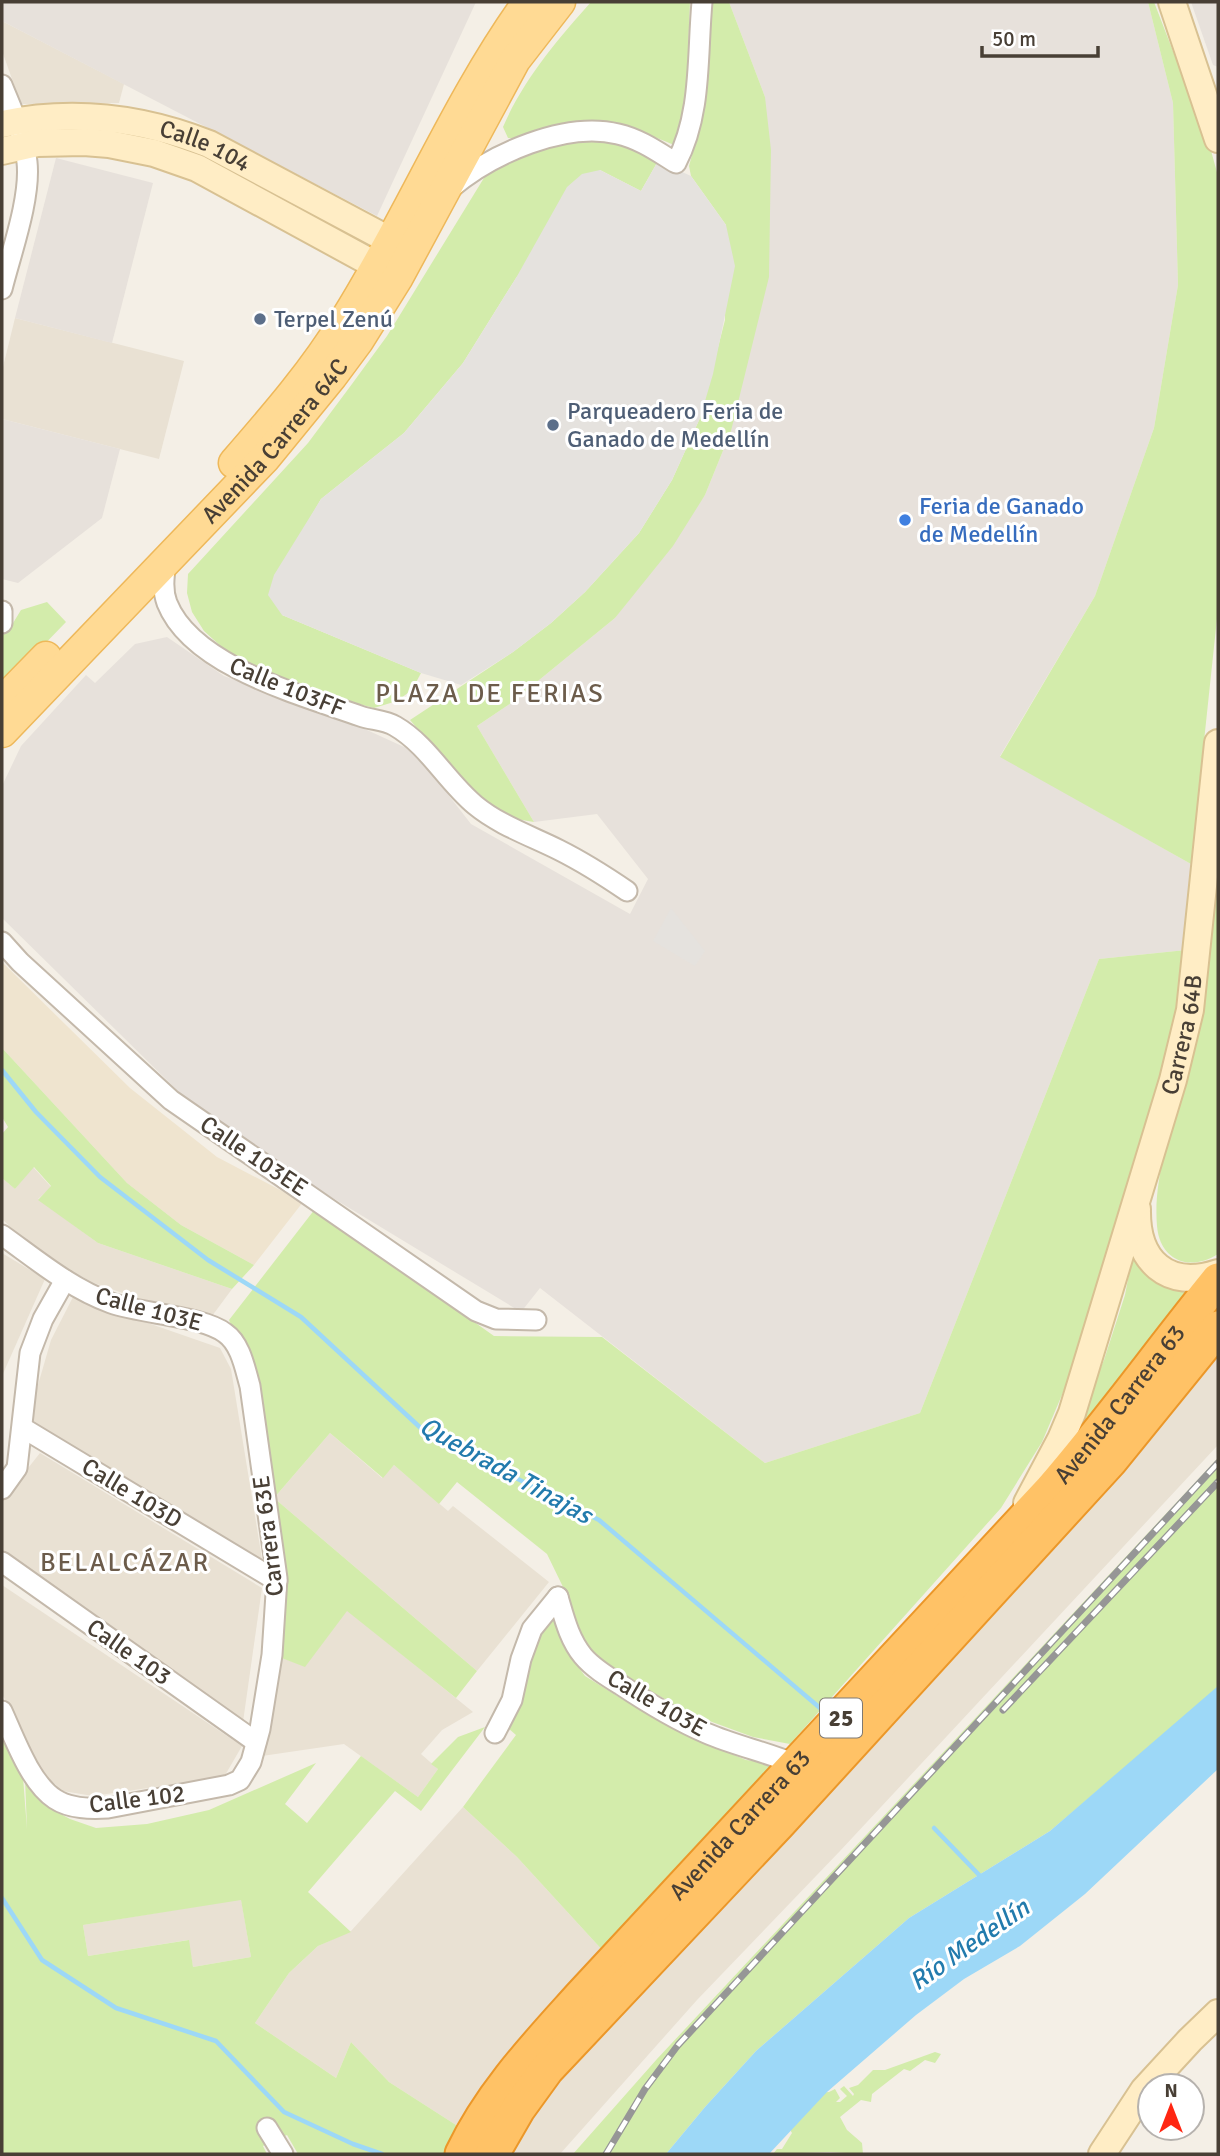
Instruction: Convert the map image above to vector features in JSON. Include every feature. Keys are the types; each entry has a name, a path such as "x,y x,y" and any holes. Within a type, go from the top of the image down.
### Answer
{"highway":[{"name":"Avenida Carrera 63","path":"462,2154 477,2123 507,2079 1090,1445 1218,1280"},
{"name":"Avenida Carrera 63","path":"492,2154 518,2109 547,2069 779,1823 1110,1461 1218,1328"}],"main road":[{"path":"506,32 519,2"},
{"name":"Avenida Carrera 64C","path":"2,702 250,445 324,352 345,322 384,254 506,32 528,2"},
{"name":"Avenida Carrera 64C","path":"2,732 265,458 332,376 377,311 515,60 560,2"},
{"path":"1172,2 1218,139"},
{"name":"Calle 104","path":"11,135 43,117 119,118 177,131 209,144 384,254"},
{"name":"Carrera 64B","path":"1007,1538 1051,1459 1072,1413 1173,1080 1190,1010 1214,825 1218,743"},
{"name":"Carrera 64B","path":"1138,1196 1138,1229 1147,1258 1155,1266 1178,1277 1191,1279 1218,1273"},
{"path":"1102,2154 1144,2090 1216,2020"}],"street":[{"path":"441,196 473,171 500,156 538,141 572,133 602,132 631,138 676,163 684,148 693,116 702,2"},
{"path":"2,85 11,135 28,181 2,289"},
{"name":"Calle 103FF","path":"166,561 163,582 168,605 188,635 218,659 242,672 363,717 394,725 435,761 475,805 501,822 584,864 627,891"},
{"path":"2,611 2,623"},
{"name":"Calle 103EE","path":"2,942 20,962 172,1100 477,1311 514,1321 536,1320"},
{"name":"Calle 103E","path":"2,1235 65,1280 112,1303 145,1313 197,1321 215,1326 227,1334"},
{"path":"2,1489 17,1468 30,1353 43,1319 65,1280"},
{"name":"Carrera 63E","path":"227,1334 235,1343 250,1386 277,1581 272,1655 256,1742 251,1762 240,1780"},
{"name":"Calle 103D","path":"23,1428 277,1581"},
{"name":"Calle 103","path":"2,1562 256,1742"},
{"name":"Calle 103E","path":"495,1734 512,1700 521,1660 532,1629 558,1597 572,1640 583,1656 604,1674 639,1697 705,1732 797,1765"},
{"name":"Calle 102","path":"2,1710 37,1780 55,1799 74,1807 108,1808 218,1788 240,1780"},
{"path":"267,2128 284,2154"}],"shaded area":[{"path":"2,2 476,2 377,216 2,21"},
{"path":"729,2 1148,2 1173,103 1178,285 1154,428 1095,596 1000,756 1191,864 1186,950 1099,959 920,1413 765,1463 540,1288 521,1312 313,1186 181,1094 2,918 2,786 21,746 86,675 95,683 135,644 167,637 224,676 343,719 415,752 471,824 630,914 648,879 597,814 534,822 477,726 511,703 615,618 705,495 731,431 765,97"},
{"path":"1191,2 1218,2 1218,67 1213,65"},
{"path":"2,21 124,84 119,103 21,104 2,51"},
{"path":"56,158 153,183 112,343 15,318"},
{"name":"Parqueadero Feria de Ganado de Medellín","path":"658,161 691,176 726,225 735,266 713,374 700,418 672,480 639,533 585,592 551,623 513,652 461,685 421,673 282,615 268,595 274,575 321,499 404,433 463,363 516,278 567,187 582,174 600,170 641,191"},
{"path":"15,318 184,361 159,459 2,419 2,371"},
{"path":"2,419 120,449 102,518 18,583 2,579"},
{"path":"671,908 705,951 695,966 653,941"},
{"path":"2,962 130,1088 217,1157 303,1202 254,1265 181,1225 127,1183 2,1048"},
{"path":"33,1167 51,1187 38,1199 98,1243 232,1289 212,1316 157,1305 94,1283 54,1262 2,1219 2,1178 15,1189"},
{"path":"2,1253 45,1279 2,1376"},
{"path":"73,1297 220,1348 231,1369 263,1565 27,1423 51,1340"},
{"path":"1218,1357 1218,1445 840,1851 697,2000 560,2154 510,2154 523,2129 549,2091 891,1728 1026,1580"},
{"path":"330,1433 382,1478 394,1465 448,1511 453,1506 549,1582 477,1671 274,1498"},
{"path":"40,1453 262,1588 243,1722 2,1554 2,1501"},
{"path":"2,1585 242,1746 224,1777 93,1796 63,1791 44,1774 2,1694"},
{"path":"347,1610 473,1712 442,1730 421,1754 438,1769 418,1797 344,1744 262,1756 279,1657 305,1666"},
{"path":"463,1807 517,1857 605,1953 533,2025 456,2125 389,2082 351,2042 336,2078 255,2023 289,1973 318,1946 351,1931"},
{"path":"241,1899 251,1957 193,1967 188,1940 88,1956 83,1925"}],"green space":[{"path":"591,2 690,2 686,103 677,146 634,130 600,124 578,125 529,137 508,138 503,127 521,93 554,45"},
{"path":"712,2 729,2 765,97 771,150 769,277 731,431 705,495 673,546 615,618 511,703 477,726 534,822 510,818 473,792 410,720 513,652 585,592 639,533 672,480 700,418 725,320 726,225 691,176 689,166 702,118"},
{"path":"1148,2 1154,2 1210,147 1218,176 1218,609 1191,864 1000,757 1095,596 1154,428 1178,285 1173,103"},
{"path":"595,139 629,146 658,161 641,191 600,170 516,278 463,363 404,433 321,499 299,537 282,615 421,673 412,690 397,701 374,708 336,698 235,659 204,631 192,612 187,593 188,574 308,443 352,384 387,336 487,173 518,155 558,142"},
{"path":"47,602 66,622 2,688 2,636 21,610"},
{"path":"1218,845 1218,1254 1197,1262 1187,1262 1178,1260 1164,1248 1159,1238 1156,1209 1163,1157 1190,1028"},
{"path":"1186,950 1169,1060 1137,1149 1067,1383 1042,1442 1001,1508 790,1744 753,1737 693,1715 593,1658 581,1640 564,1589 547,1554 457,1482 439,1504 394,1465 383,1478 330,1433 274,1498 477,1671 456,1698 347,1611 305,1667 279,1657 255,1383 229,1320 315,1209 494,1336 602,1337 765,1463 920,1413 1099,959"},
{"path":"2,1048 127,1183 181,1225 254,1265 232,1289 98,1243 38,1200 51,1186 34,1167 15,1189 2,1178 2,1134 8,1127 2,1117"},
{"path":"1134,1248 1145,1274 1160,1284 1193,1292 1063,1457 1104,1360 1125,1295"},
{"path":"1218,1458 1218,1686 1214,1692 1050,1831 909,1918 756,2051 666,2154 573,2154 657,2059"},
{"path":"554,1612 569,1654 585,1676 622,1699 708,1744 746,1760 778,1764 605,1953 517,1857 463,1807 516,1735 508,1728 534,1644"},
{"path":"485,1727 421,1811 395,1791 308,1892 351,1932 318,1946 289,1973 255,2023 336,2078 351,2042 389,2082 456,2125 449,2154 298,2154 287,2135 263,2146 267,2154 2,2154 2,1734 23,1777 27,1829 25,1779 46,1806 70,1819 96,1828 147,1824 209,1810 316,1763 285,1804 307,1823 361,1756 418,1797 438,1769 431,1764 458,1737","holes":["241,1900 251,1957 193,1967 189,1940 88,1956 83,1925"]},
{"path":"935,2052 941,2054 935,2063 925,2060 910,2071 904,2069 872,2094 871,2102 861,2100 840,2117 847,2130 862,2143 863,2154 773,2154 777,2149 782,2149 792,2133 788,2126 814,2093 835,2089 840,2098 836,2102 840,2102 847,2096 840,2089 844,2086 853,2096 849,2088 858,2085 873,2070 885,2070"}],"water":[{"name":"Río Medellín","path":"1218,1686 1218,1769 1085,1894 1020,1946 964,1979 916,2015 827,2092 769,2154 666,2154 756,2051 909,1918 1050,1831"}],"waterway":[{"name":"Quebrada Tinajas","path":"2,1070 36,1112 100,1177 208,1260 301,1317 425,1432 599,1520 820,1708"},
{"name":"Quebrada Tinajas","path":"934,1828 982,1878"},
{"path":"2,1898 42,1960 116,2008 216,2041 284,2112 353,2144 382,2154"}],"railway":[{"path":"606,2154 645,2089 678,2045 1218,1463"},
{"path":"1003,1710 1218,1482"}],"place":[{"name":"Terpel Zenú","path":"260,319"},
{"name":"Parqueadero Feria de Ganado de Medellín","path":"553,425"},
{"name":"Feria de Ganado de Medellín","path":"905,520"}],"district":[{"name":"PLAZA DE FERIAS","path":"490,693"},
{"name":"BELALCÁZAR","path":"125,1562"}]}
